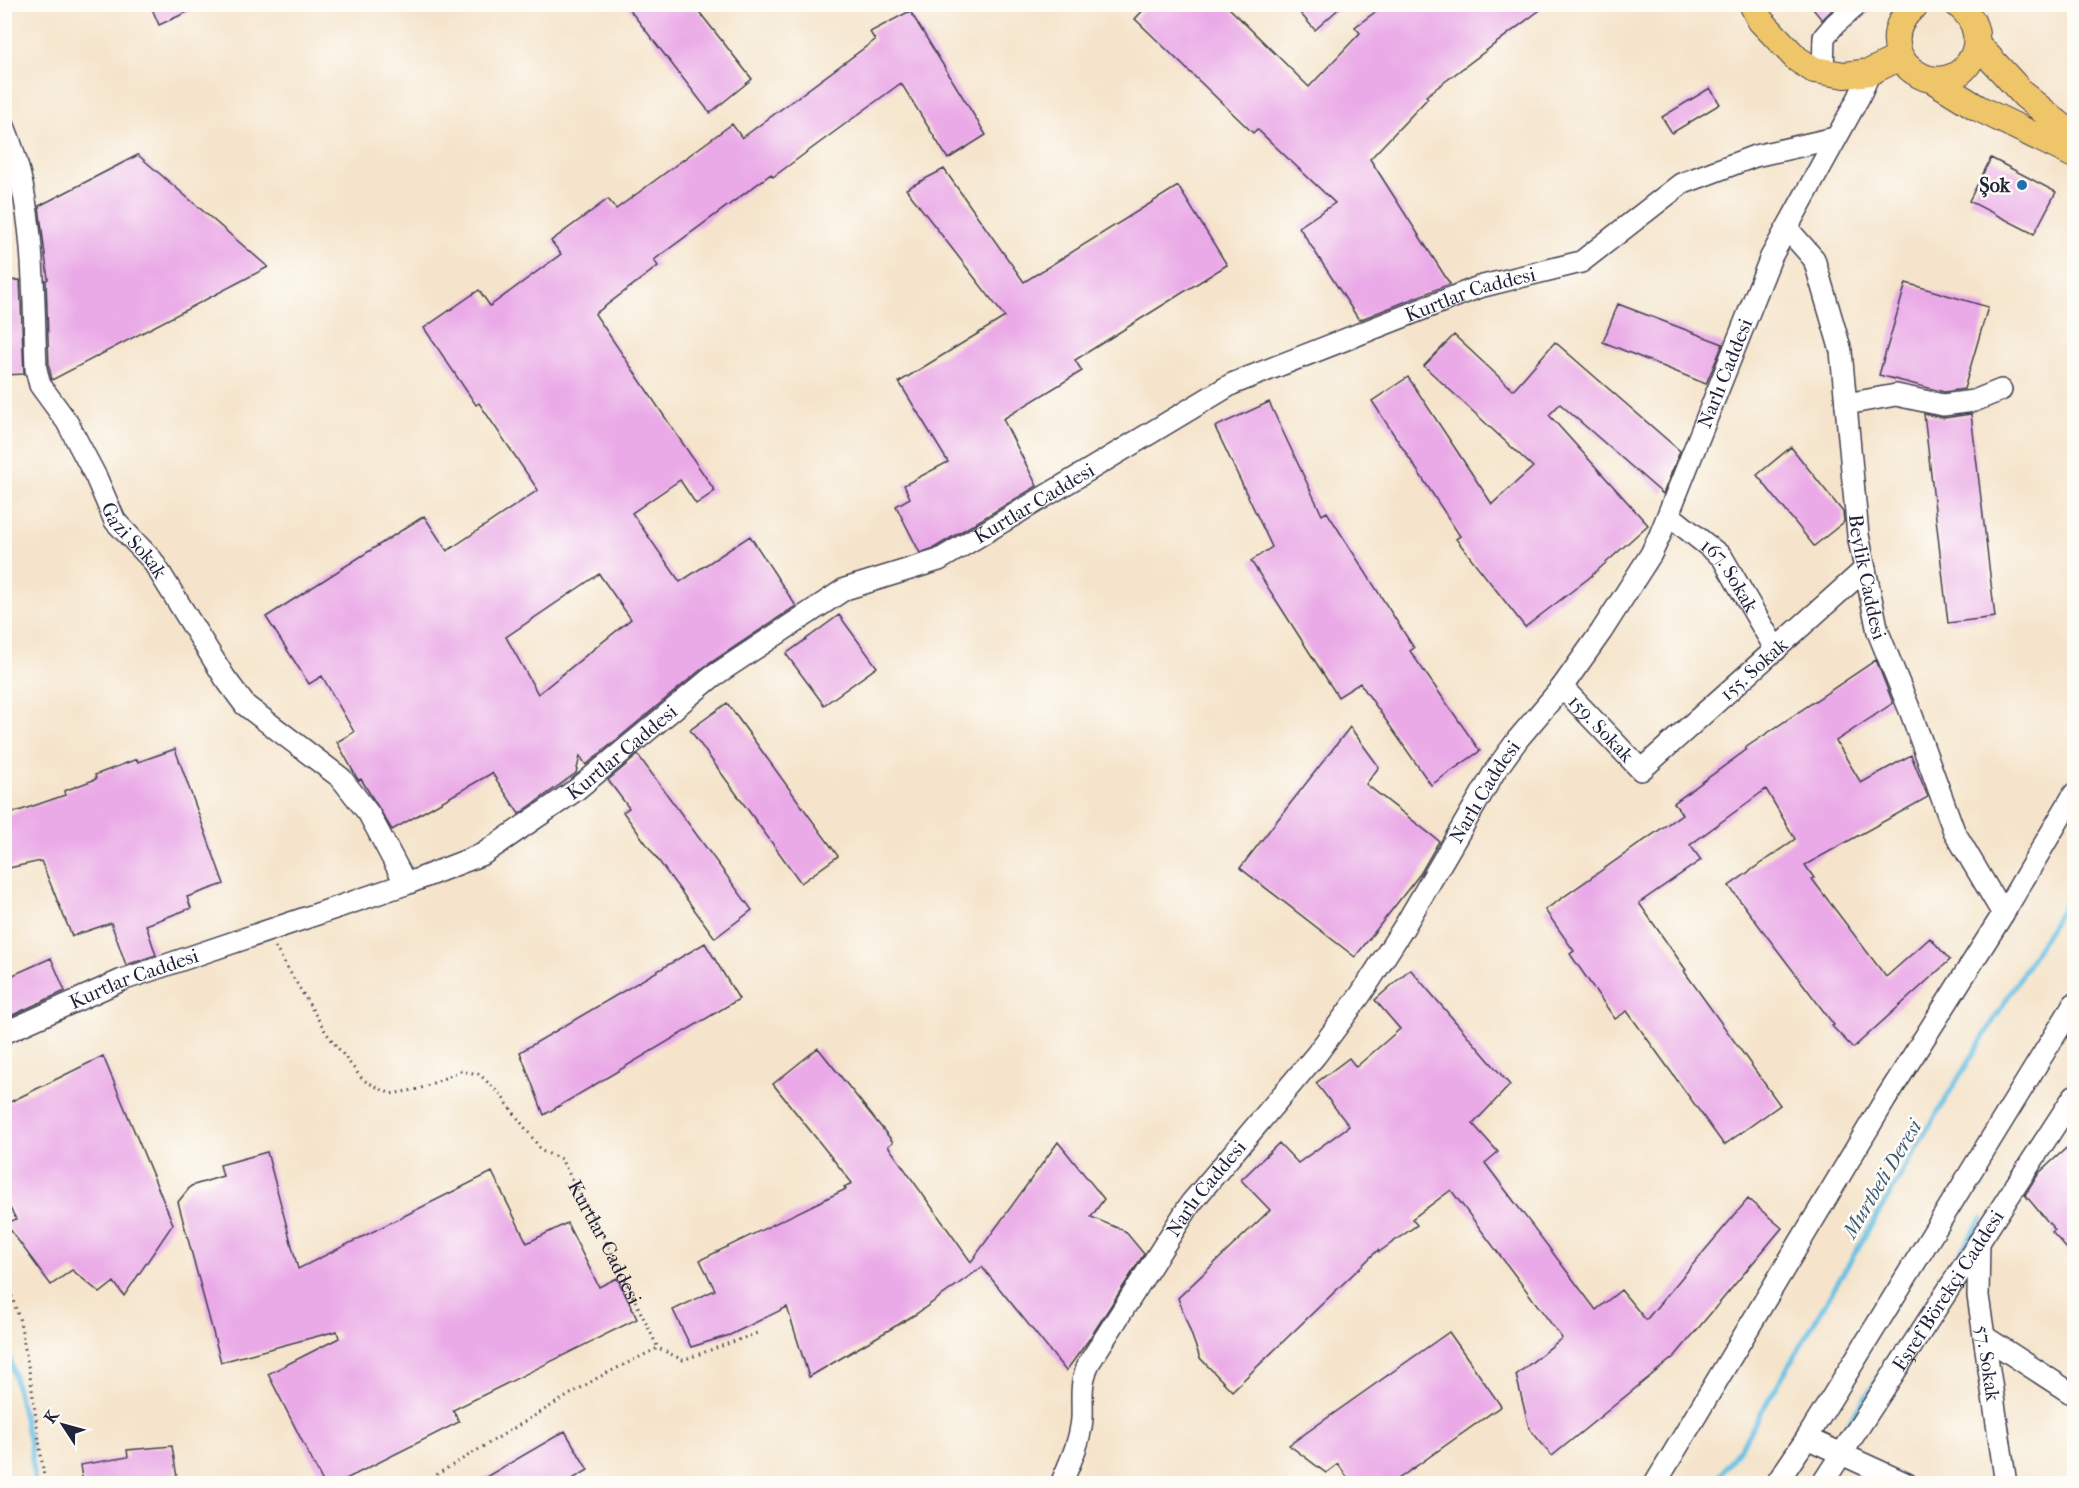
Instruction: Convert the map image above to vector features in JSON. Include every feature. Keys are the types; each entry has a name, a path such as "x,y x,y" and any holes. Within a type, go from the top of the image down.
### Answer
{"main road":[{"path":"1752,4 1760,20 1797,59 1814,70 1845,75 1870,72 1900,57"},
{"path":"1917,4 1909,10 1897,32 1900,57 1908,68 1931,79 1978,108 2074,155"},
{"path":"1957,4 1973,20 1977,38 2025,96 2074,136"},
{"path":"1931,79 1944,79 1956,75 1974,56 1981,4"}],"street":[{"path":"1823,71 1824,38 1835,24 1858,4"},
{"name":"Narlı Caddesi","path":"1061,1484 1079,1438 1082,1419 1080,1395 1082,1378 1089,1363 1191,1203 1316,1055 1361,994 1404,927 1495,771 1518,739 1562,687 1645,563 1669,515 1757,288 1835,138 1859,97 1870,72"},
{"name":"Gazi Sokak","path":"4,126 27,200 33,264 36,369 40,385 67,422 96,477 115,521 152,560 225,678 245,705 342,778 369,814 406,884"},
{"name":"Kurtlar Caddesi","path":"4,1033 122,980 406,884 483,854 576,789 712,677 845,589 939,560 1232,384 1479,287 1581,261 1681,184 1755,156 1835,138"},
{"name":"Beylik Caddesi","path":"1785,232 1792,234 1814,259 1841,351 1850,470 1858,535 1878,632 1911,713 1954,831 2004,914"},
{"path":"1846,404 1896,395 1943,405 1974,401 2001,390"},
{"name":"167. Sokak","path":"1669,515 1722,557 1776,650"},
{"name":"155. Sokak","path":"1641,770 1865,569"},
{"name":"159. Sokak","path":"1562,687 1641,770"},
{"path":"1655,1484 1885,1100 2004,914 2074,794"},
{"path":"1776,1484 1828,1447 2074,1004"},
{"name":"Eşref Börekçi Caddesi","path":"1821,1484 1828,1447 1883,1388 2074,1095"},
{"name":"57. Sokak","path":"1980,1242 1978,1296 2006,1484"},
{"path":"1985,1337 2074,1395"},
{"path":"1828,1447 1906,1484"}],"path":[{"name":"Kurtlar Caddesi","path":"266,932 327,1034 363,1080 391,1094 419,1089 461,1071 479,1074 500,1094 542,1151 561,1159 611,1251 658,1348"},
{"path":"4,1273 20,1321 45,1484"},
{"path":"421,1484 600,1377 658,1348 683,1360 760,1332"},
{"path":"4,1470 6,1484"}],"building":[{"path":"150,4 205,4 159,25"},
{"path":"625,4 693,4 752,79 710,113"},
{"path":"1149,4 1225,4 1309,87 1360,33 1355,27 1386,4 1548,4 1426,96 1428,98 1370,159 1450,284 1359,320 1299,227 1335,203 1257,129 1253,133 1135,19"},
{"path":"1292,4 1344,4 1315,30"},
{"path":"1809,4 1838,4 1822,20"},
{"path":"910,11 986,135 948,159 901,83 773,177 771,174 654,260 658,266 595,314 715,491 696,504 680,480 632,513 680,582 750,536 796,606 704,667 586,765 580,756 576,773 519,814 492,773 392,830 361,779 357,778 337,742 354,732 322,676 309,684 266,617 424,516 447,551 538,490 479,403 476,405 424,328 479,290 490,306 561,254 551,241 608,199 616,209 732,124 742,138 875,40 870,32","holes":["599,574 631,619 538,694 506,637"]},
{"path":"1710,88 1720,104 1672,133 1662,117"},
{"path":"138,155 268,267 52,380 49,367 46,280 48,279 39,206"},
{"path":"1991,158 2056,192 2034,234 1969,201"},
{"path":"944,169 1024,282 1178,186 1227,265 1075,360 1082,371 1003,419 1037,486 934,548 920,553 896,506 910,498 904,485 948,462 899,382 1005,317 906,189"},
{"path":"20,280 24,374 4,375 4,281"},
{"path":"1906,283 1988,307 1964,389 1944,392 1879,375"},
{"path":"1618,304 1723,344 1706,384 1603,342"},
{"path":"1454,335 1513,390 1555,342 1680,451 1663,494 1560,404 1549,415 1648,525 1589,578 1525,627 1456,539 1460,536 1372,401 1408,377 1492,504 1533,467 1424,366"},
{"path":"1269,402 1322,515 1327,512 1414,648 1410,651 1480,751 1431,785 1360,683 1338,697 1251,561 1272,547 1215,427"},
{"path":"1924,414 1944,418 1971,414 1995,617 1948,623"},
{"path":"1791,447 1843,512 1844,522 1814,546 1757,475"},
{"path":"839,615 877,667 824,705 786,654"},
{"path":"1876,660 1893,703 1836,741 1861,783 1911,755 1928,797 1805,865 1814,878 1812,879 1886,977 1930,938 1950,960 1853,1048 1832,1026 1834,1025 1729,886 1795,839 1766,789 1690,845 1701,860 1639,903 1686,970 1684,971 1780,1105 1724,1145 1627,1011 1615,1019 1570,954 1574,951 1545,910 1682,814 1674,803 1746,750 1745,748"},
{"path":"727,703 838,856 801,883 690,730"},
{"path":"1350,727 1379,767 1366,784 1439,841 1420,874 1355,957 1240,868"},
{"path":"175,749 224,884 187,897 191,908 146,925 156,955 126,965 111,923 72,936 41,861 4,869 4,816 65,795 64,791 96,779 95,775 137,759 138,762"},
{"path":"638,755 752,910 715,938 623,812 629,808 608,780"},
{"path":"705,943 739,999 544,1115 520,1052"},
{"path":"51,958 65,991 4,1019 4,979"},
{"path":"1410,969 1510,1085 1473,1124 1498,1152 1485,1163 1596,1310 1621,1290 1646,1320 1748,1199 1782,1228 1675,1356 1552,1456 1529,1428 1516,1375 1562,1338 1451,1190 1412,1219 1417,1225 1379,1252 1378,1250 1232,1391 1200,1358 1178,1298 1270,1210 1241,1180 1279,1143 1298,1163 1349,1126 1316,1083 1349,1058 1356,1067 1400,1029 1375,1000"},
{"path":"818,1048 893,1142 888,1146 971,1262 1058,1142 1104,1199 1091,1217 1125,1231 1144,1254 1066,1371 982,1267 916,1314 809,1377 787,1307 730,1335 691,1347 673,1310 715,1290 700,1260 846,1189 844,1187 852,1183 773,1084"},
{"path":"103,1056 173,1224 124,1296 114,1282 100,1293 72,1270 51,1285 6,1224 16,1219 4,1197 4,1105"},
{"path":"2074,1141 2074,1257 2052,1232 2055,1230 2025,1195 2039,1173"},
{"path":"267,1152 298,1269 492,1172 527,1243 567,1223 599,1287 617,1278 637,1319 453,1410 459,1422 336,1484 324,1484 268,1374 339,1338 337,1331 221,1362 178,1202 191,1186 223,1176 220,1165"},
{"path":"1449,1332 1501,1406 1391,1484 1352,1484 1338,1464 1326,1473 1289,1445"},
{"path":"565,1431 588,1470 564,1484 474,1484"},
{"path":"172,1446 178,1484 83,1484 80,1465 128,1457 127,1450"}],"waterway":[{"name":"Murtbeli Deresi","path":"1714,1484 1742,1445 1948,1095 2074,889"},
{"path":"2064,1093 2074,1077"},
{"path":"1834,1445 1982,1219"},
{"path":"4,1333 30,1444 35,1484"},
{"path":"1808,1484 1829,1452"}],"place":[{"name":"Şok","path":"2022,185"}]}
